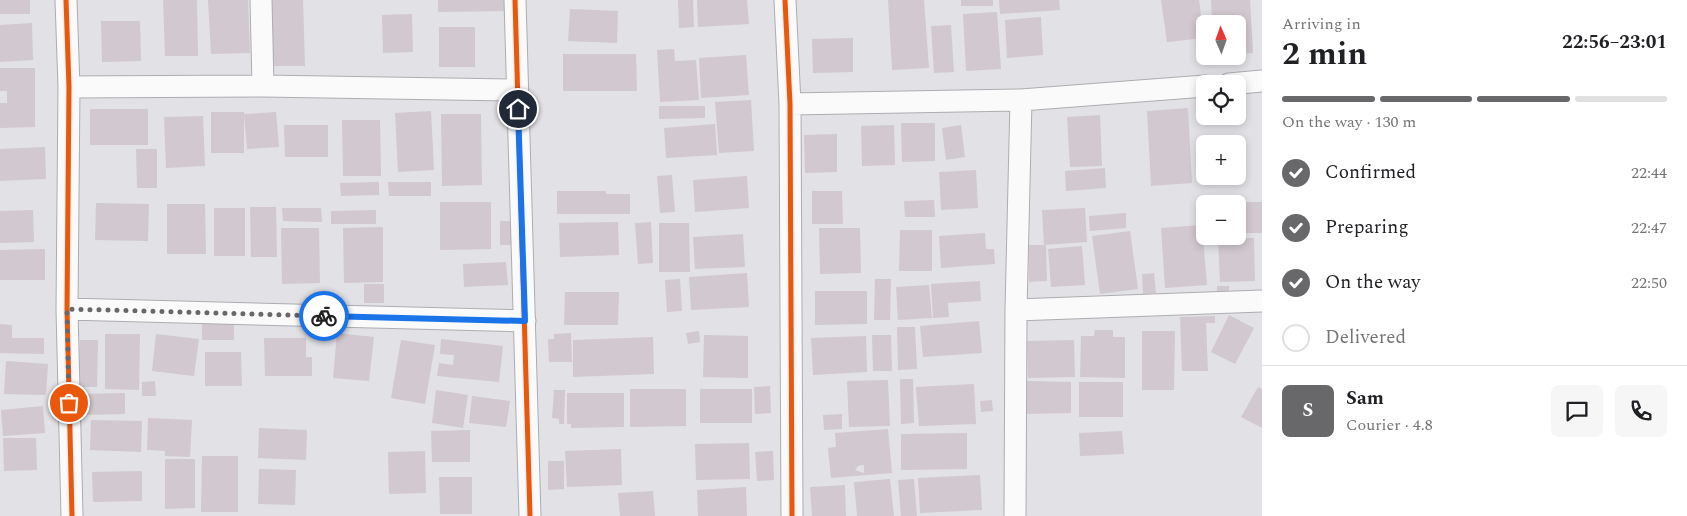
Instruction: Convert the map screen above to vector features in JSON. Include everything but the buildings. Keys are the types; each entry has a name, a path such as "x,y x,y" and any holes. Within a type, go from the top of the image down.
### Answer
{"street":[{"path":"66,0 69,87 67,309 72,516"},
{"path":"261,0 263,86"},
{"path":"515,0 530,516"},
{"path":"786,0 790,104 792,516"},
{"path":"1246,82 1262,81"},
{"path":"69,87 263,86 517,90"},
{"path":"790,104 1021,100 1196,87"},
{"path":"1015,516 1016,310 1021,100"},
{"path":"1016,310 1262,301"},
{"path":"67,309 525,321"}],"cycle path":[{"path":"66,0 69,87 67,309 72,516"},
{"path":"515,0 530,516"},
{"path":"785,0 790,104 792,516"}],"way so far":[{"path":"69,403 67,309 324,316"}],"route":[{"path":"324,316 525,321 518,109"}]}
